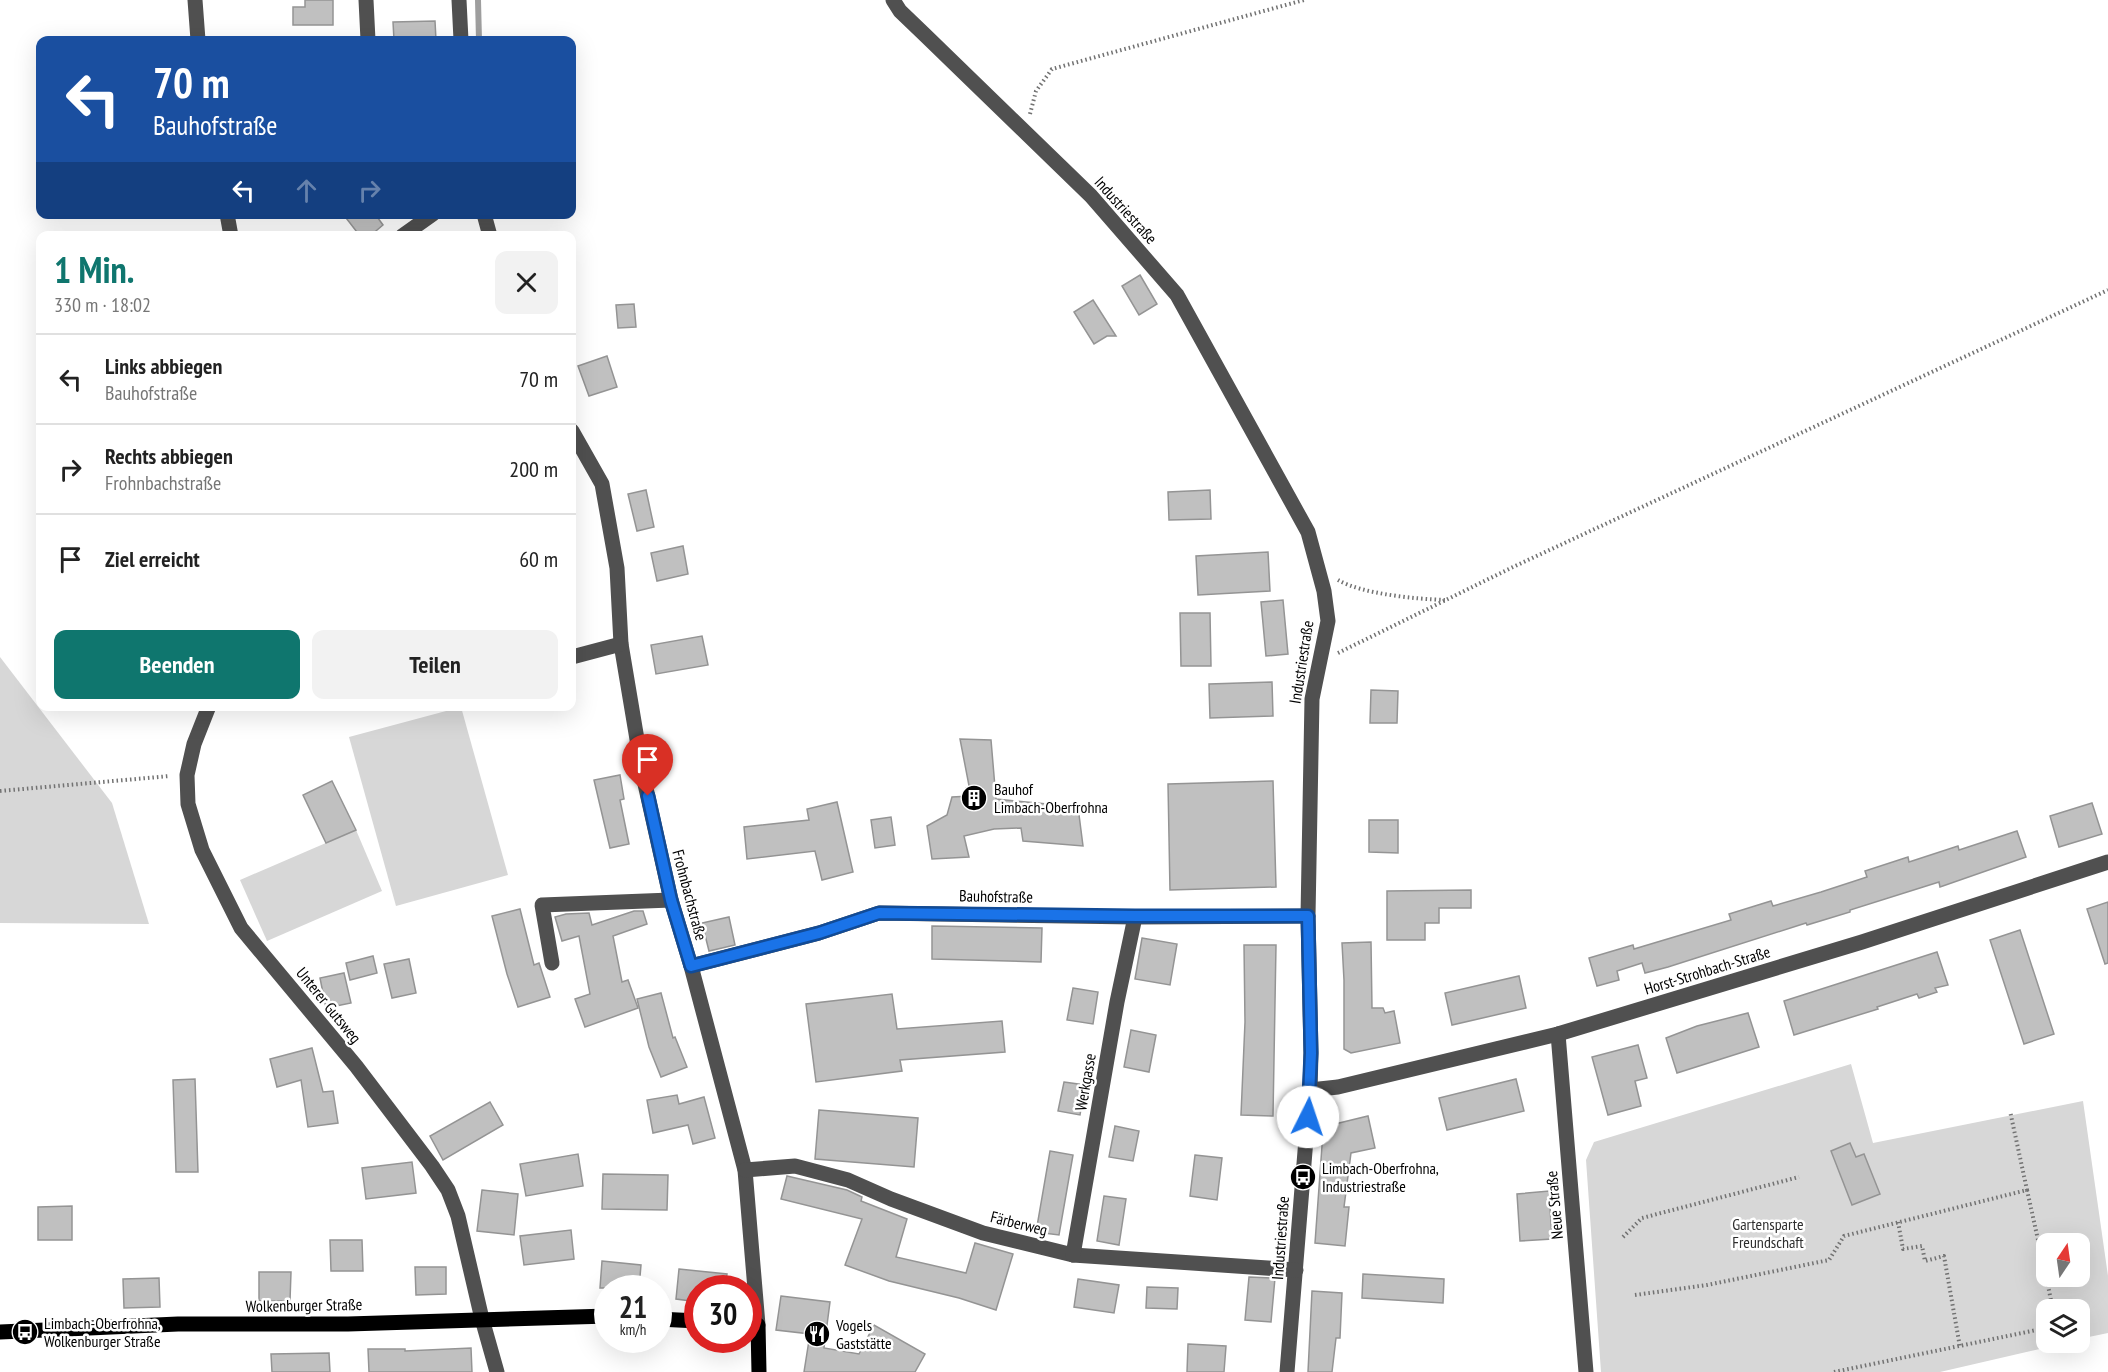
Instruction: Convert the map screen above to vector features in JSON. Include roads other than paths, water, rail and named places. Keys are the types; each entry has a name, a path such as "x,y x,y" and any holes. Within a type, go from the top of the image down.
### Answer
{"main road":[{"name":"Wolkenburger Straße","path":"0,1332 178,1324 348,1324 594,1316"},
{"name":"Frohnbachstraße","path":"757,1353 759,1372"}],"street":[{"path":"195,0 198,36"},
{"path":"366,0 368,36"},
{"path":"459,0 461,36"},
{"name":"Industriestraße","path":"893,0 925,35 1090,196 1177,295 1308,532 1324,591 1328,621 1311,699 1308,916 1310,1090 1287,1372"},
{"path":"409,231 426,219"},
{"name":"Frohnbachstraße","path":"576,438 602,484 617,568 621,644 643,775 671,900 691,966 745,1170 750,1275"},
{"path":"576,656 621,644"},
{"name":"Unterer Gutsweg","path":"207,711 194,744 188,775 188,804 201,850 242,928 356,1066 448,1190 458,1216 497,1372"},
{"name":"Horst-Strohbach-Straße","path":"1310,1090 1338,1087 1558,1034 1862,942 2108,862"},
{"path":"552,963 542,905 671,900"},
{"name":"Bauhofstraße","path":"691,966 819,933 879,913 1308,916"},
{"name":"Werkgasse","path":"1073,1255 1111,1037 1135,916"},
{"name":"Neue Straße","path":"1558,1034 1586,1372"},
{"name":"Färberweg","path":"745,1170 795,1166 848,1180 891,1199 983,1233 1073,1255 1296,1270"}],"waterway":[{"path":"478,0 479,36"}],"place":[{"name":"Bauhof Limbach-Oberfrohna","path":"974,798"},
{"name":"Limbach-Oberfrohna, Industriestraße","path":"1303,1177"},
{"name":"Limbach-Oberfrohna, Wolkenburger Straße","path":"25,1332"},
{"name":"Vogels Gaststätte","path":"817,1334"}],"park label":[{"name":"Gartensparte Freundschaft","path":"1768,1233"}]}
